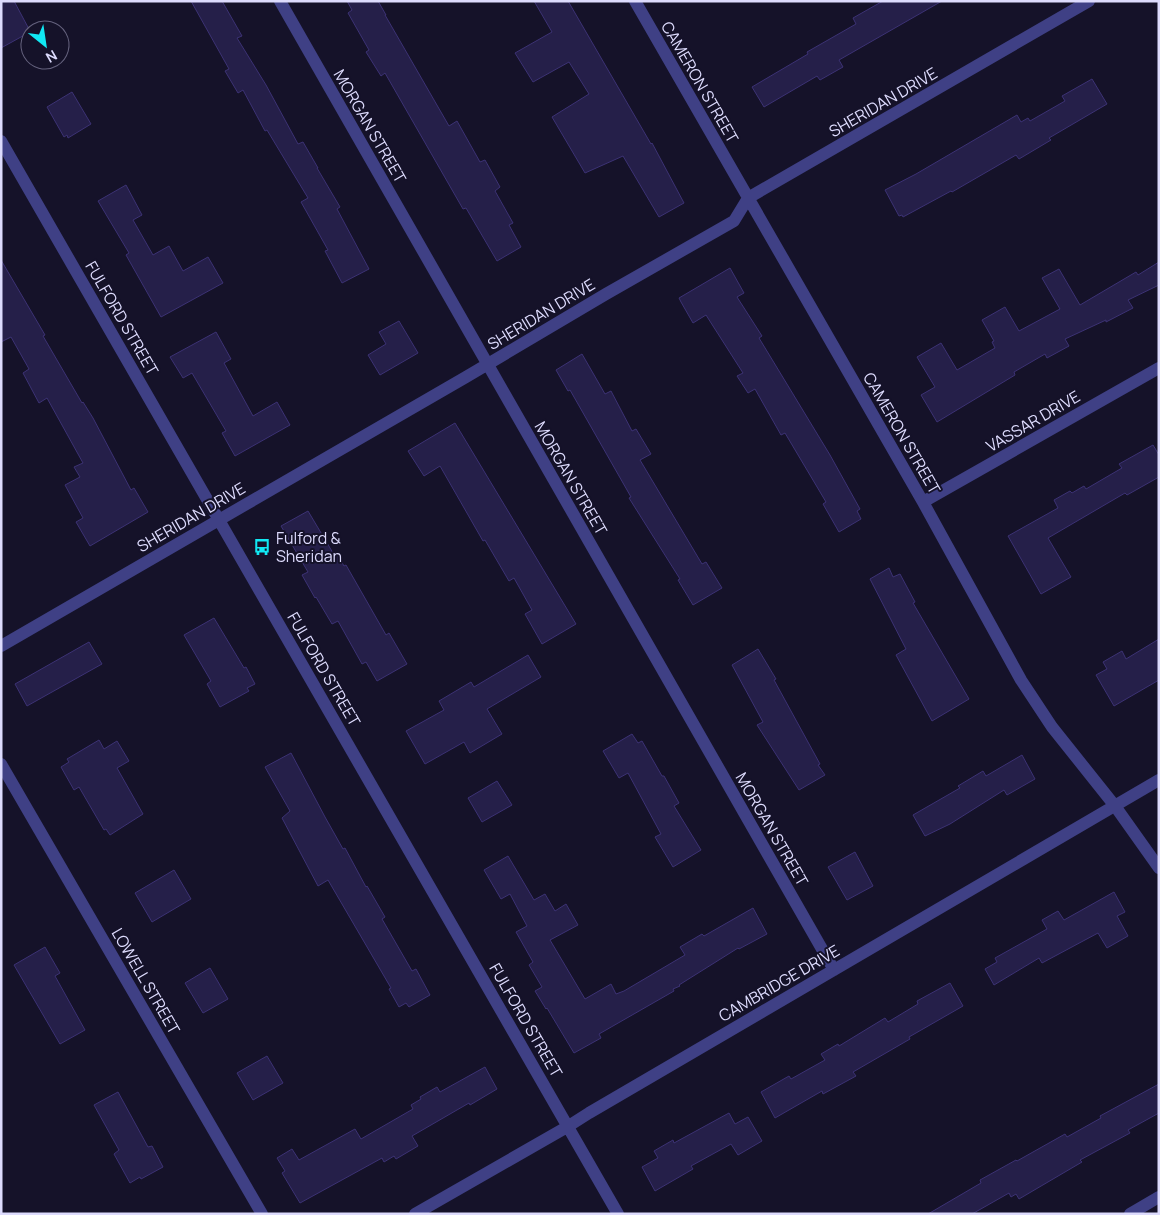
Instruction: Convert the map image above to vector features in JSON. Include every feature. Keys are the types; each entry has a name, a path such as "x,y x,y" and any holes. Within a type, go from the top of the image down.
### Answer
{"street":[{"name":"MORGAN STREET","path":"280,1 834,970"},
{"name":"CAMERON STREET","path":"635,1 923,502 1021,680 1052,727 1115,806 1159,868"},
{"name":"SHERIDAN DRIVE","path":"1,646 734,221 748,198 1089,1"},
{"name":"FULFORD STREET","path":"1,141 618,1214"},
{"name":"VASSAR DRIVE","path":"923,502 1159,368"},
{"name":"LOWELL STREET","path":"1,764 262,1214"},
{"name":"CAMBRIDGE DRIVE","path":"415,1214 1159,780"},
{"path":"1130,1214 1159,1197"}],"building":[{"path":"1,1 14,1 24,20 20,20 20,38 1,48"},
{"path":"191,1 222,1 242,36 237,38 266,85 298,144 303,142 318,168 340,207 337,209 369,269 342,283 325,251 328,250 301,202 308,198 267,130 265,131 243,90 238,93 225,71 229,69"},
{"path":"347,1 378,1 449,126 457,121 480,162 485,160 500,187 495,191 513,223 509,225 521,247 497,261 466,208 463,209 385,73 381,76 366,52 369,50 348,13 352,10"},
{"path":"534,1 568,1 652,143 684,203 659,217 623,156 585,173 552,117 589,94 569,62 533,82 515,53 552,32"},
{"path":"883,1 942,1 839,60 843,67 820,80 817,76 764,107 752,87 856,24 853,18"},
{"path":"1092,79 1107,104 1049,138 1051,140 1019,159 1016,155 952,192 903,217 902,215 899,216 885,190 1017,115 1021,122 1028,118 1030,121 1065,101 1062,96"},
{"path":"72,92 91,124 68,138 67,135 64,137 47,107"},
{"path":"126,185 142,215 133,220 153,255 169,246 183,271 208,257 223,283 161,317 126,255 129,253 98,201"},
{"path":"1,260 82,403 93,418 131,490 134,488 148,512 90,546 76,522 83,518 65,485 80,477 74,467 83,463 47,398 39,403 23,373 29,369 11,337 1,342"},
{"path":"1159,262 1159,285 1128,300 1133,308 1106,322 1106,320 1065,339 1069,346 1047,358 1045,354 1014,372 1015,375 937,422 921,395 935,387 917,357 941,343 957,370 995,348 992,342 994,341 982,320 1005,307 1019,331 1060,309 1042,278 1059,269 1080,305 1136,272 1138,275"},
{"path":"730,268 744,293 737,297 762,336 759,338 830,455 860,509 857,511 861,519 839,532 823,504 826,502 785,433 781,435 755,389 748,393 737,376 743,373 706,315 693,323 679,298"},
{"path":"399,321 418,353 380,375 368,355 386,344 379,332"},
{"path":"216,332 231,359 224,363 253,416 277,402 290,425 235,456 222,433 226,431 192,373 183,378 170,357"},
{"path":"582,354 605,394 611,391 632,431 636,429 651,454 640,460 702,564 706,562 722,588 693,605 678,580 680,579 629,498 631,497 570,390 568,391 556,370"},
{"path":"455,423 576,624 542,644 525,614 532,610 514,578 509,581 485,540 483,541 440,466 424,476 408,451"},
{"path":"1153,445 1159,455 1159,477 1127,495 1125,493 1048,538 1071,577 1041,594 1008,536 1058,508 1054,500 1084,486 1086,489 1122,468 1119,464"},
{"path":"308,511 333,553 336,552 344,566 346,565 386,635 389,633 407,664 377,681 366,662 362,664 338,621 332,624 315,598 302,575 308,572 281,526"},
{"path":"889,568 893,577 900,574 915,602 913,603 969,699 932,721 896,655 906,649 870,579"},
{"path":"214,618 255,684 247,688 249,691 220,707 207,684 211,681 184,635"},
{"path":"1159,639 1159,680 1114,706 1096,675 1107,669 1103,662 1122,651 1126,659"},
{"path":"89,642 102,664 27,706 15,684"},
{"path":"758,649 776,679 774,680 825,775 799,790 757,725 763,722 732,665"},
{"path":"528,655 541,677 487,709 502,734 470,753 464,742 425,764 406,731 444,710 439,701 471,682 474,687"},
{"path":"632,734 638,743 642,741 662,776 664,776 679,803 674,806 701,850 673,867 655,837 661,834 628,773 619,778 603,751"},
{"path":"99,740 104,749 117,741 129,761 117,768 143,814 110,835 106,829 104,830 79,787 74,790 61,767 69,762 67,759"},
{"path":"291,753 343,849 345,848 385,917 382,919 412,971 416,969 430,995 409,1007 406,1003 399,1007 389,989 391,988 328,880 318,886 282,818 290,811 265,767"},
{"path":"1022,755 1035,779 1007,795 1004,790 950,824 925,836 913,815 960,788 958,786 983,771 986,776"},
{"path":"497,781 512,805 482,822 468,798"},
{"path":"855,852 873,886 847,900 828,867"},
{"path":"508,856 534,900 545,894 555,911 566,904 578,925 550,940 585,999 611,984 616,994 624,991 685,955 680,947 702,934 704,936 753,908 767,934 738,948 673,989 674,991 599,1034 601,1038 574,1053 535,991 542,987 529,965 533,962 516,932 527,926 510,894 501,899 484,870"},
{"path":"174,870 191,899 152,922 135,893"},
{"path":"1114,892 1125,912 1117,916 1128,936 1107,948 1098,933 1042,963 1039,958 994,985 985,969 997,962 995,958 1047,929 1042,920 1058,911 1064,920"},
{"path":"45,947 60,973 55,976 85,1030 60,1044 14,965"},
{"path":"210,968 228,999 203,1013 185,983"},
{"path":"950,983 963,1006 853,1072 856,1076 823,1094 822,1091 775,1118 761,1092 789,1076 791,1079 825,1060 821,1054 838,1044 839,1046 885,1018 888,1022 918,1004 917,1001"},
{"path":"267,1056 283,1083 253,1100 237,1073"},
{"path":"485,1067 497,1089 412,1136 418,1146 396,1159 394,1156 384,1162 382,1158 300,1203 282,1173 285,1171 277,1158 292,1149 299,1160 355,1129 361,1139 413,1109 411,1105 437,1087 440,1092"},
{"path":"1159,1084 1159,1113 1128,1130 1130,1133 1080,1160 1082,1162 1019,1199 1016,1194 1011,1197 1009,1193 972,1214 928,1214 981,1183 980,1180 1065,1134 1067,1137 1101,1118 1100,1116"},
{"path":"118,1092 148,1147 152,1146 163,1167 130,1183 114,1154 119,1150 94,1105"},
{"path":"729,1113 735,1124 748,1117 762,1141 738,1155 731,1144 691,1166 693,1169 655,1191 642,1167 658,1158 654,1151 673,1140 674,1143"}],"place":[{"name":"Fulford & Sheridan","path":"262,547"}]}
